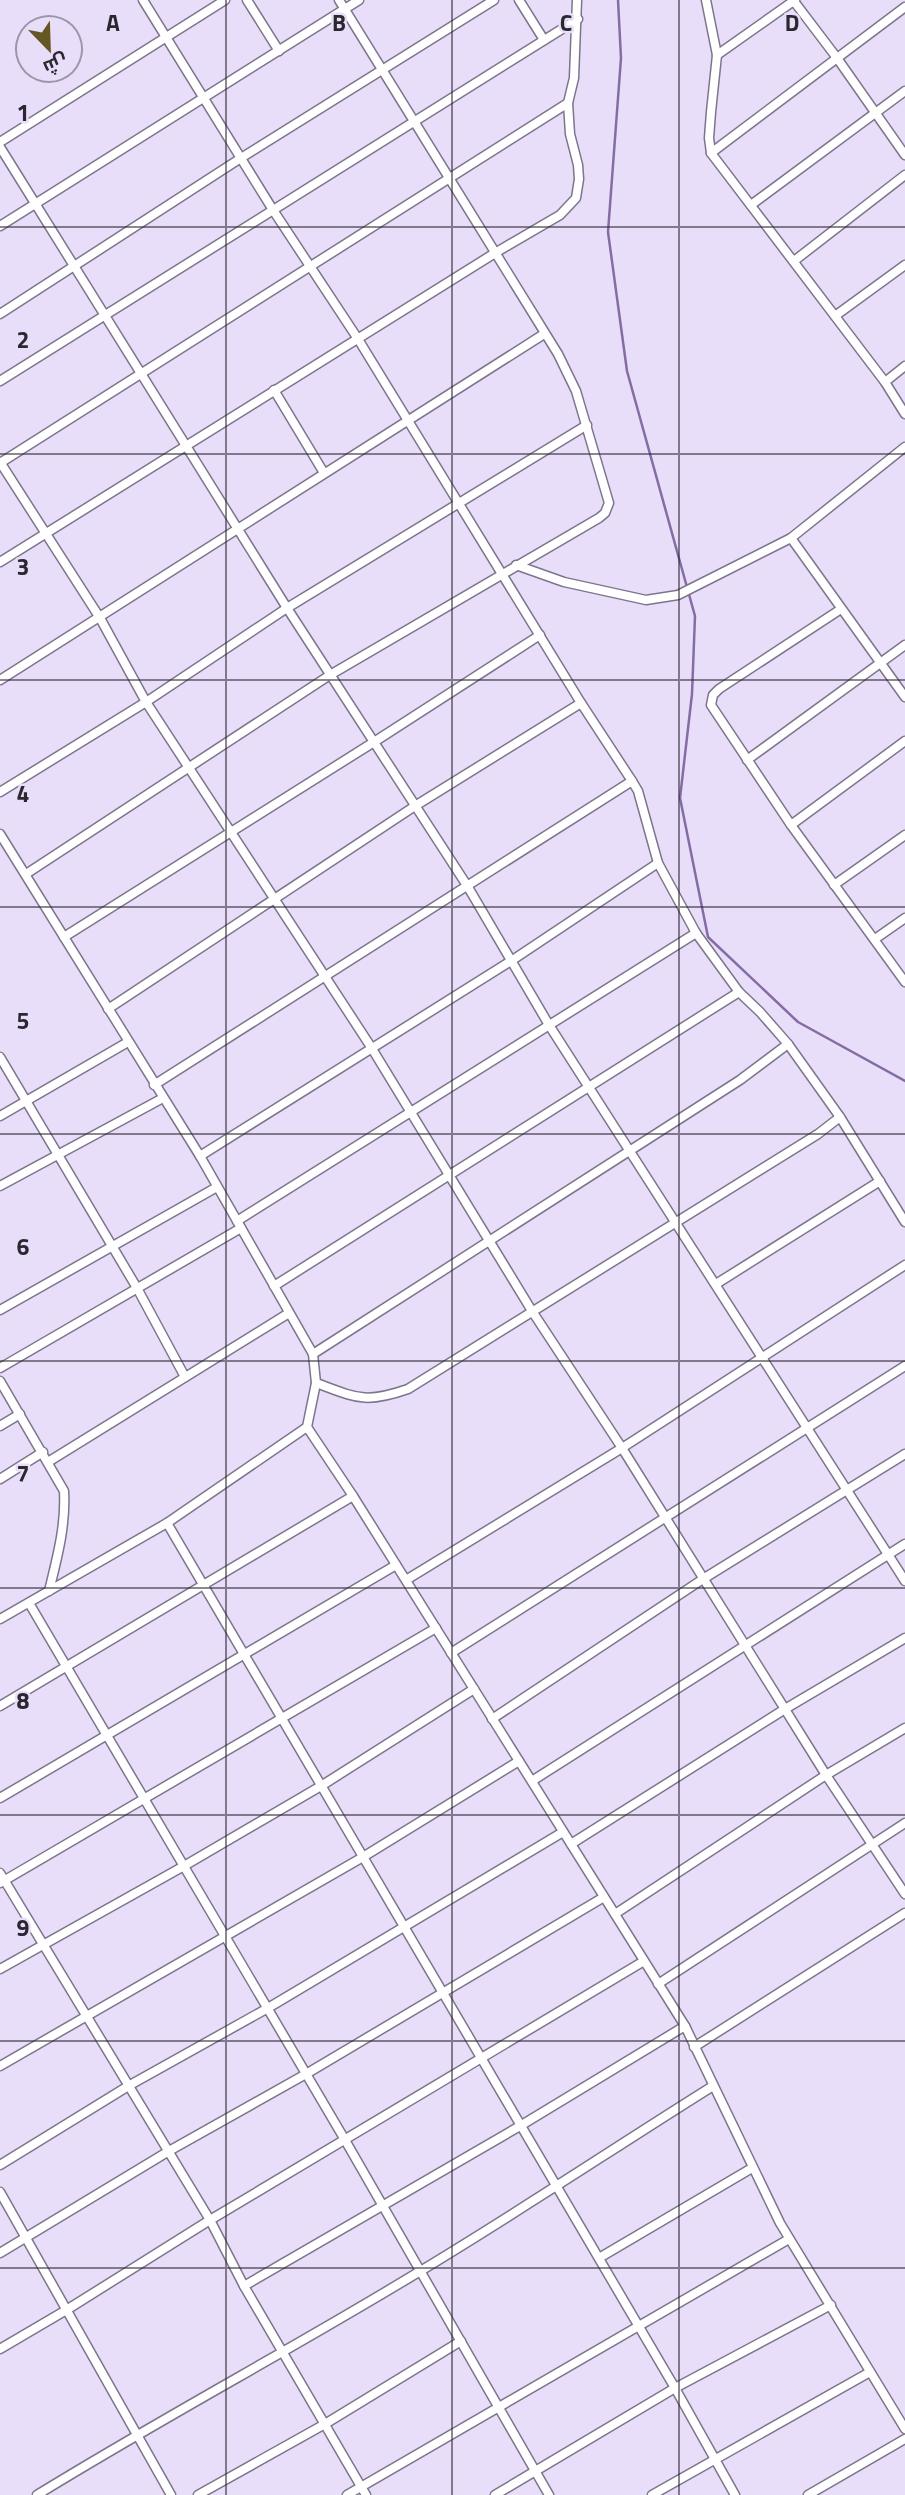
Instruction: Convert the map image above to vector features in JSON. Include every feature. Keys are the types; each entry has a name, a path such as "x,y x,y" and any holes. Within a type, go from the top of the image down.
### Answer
{"street":[{"path":"143,0 273,210 358,338 581,703 638,791 657,863 696,933 739,992 788,1044 840,1117 905,1222"},
{"path":"225,0 0,144 287,608 468,887 549,1025 905,1581"},
{"path":"247,0 279,51"},
{"path":"26,874 330,675 605,513 610,503 570,375 340,0"},
{"path":"0,226 359,0"},
{"path":"0,314 241,158 494,0"},
{"path":"519,0 544,40"},
{"path":"0,562 560,215 576,198 579,179 570,134 568,103 574,78 577,0"},
{"path":"706,0 717,55 709,138 711,153 885,382 905,414"},
{"path":"717,55 793,0 905,155"},
{"path":"711,153 905,7"},
{"path":"0,381 578,19"},
{"path":"751,205 905,91"},
{"path":"568,103 0,462 100,618 146,702 371,1046 532,1311 622,1448 870,1844 905,1894"},
{"path":"794,261 905,175"},
{"path":"835,316 905,265"},
{"path":"0,680 544,334"},
{"path":"885,382 905,366"},
{"path":"274,390 324,473"},
{"path":"0,792 146,702 287,608 587,425"},
{"path":"516,565 564,582 646,600 678,595 790,538 905,447"},
{"path":"790,538 905,697"},
{"path":"841,609 713,695 711,705 791,825 905,982"},
{"path":"64,937 540,635"},
{"path":"747,760 905,645"},
{"path":"108,1009 415,806 581,703"},
{"path":"791,825 905,741"},
{"path":"154,1085 632,781"},
{"path":"0,834 200,1156 313,1354 316,1383 307,1427 167,1523 0,1619"},
{"path":"834,885 905,835"},
{"path":"200,1156 371,1046 511,961 657,863"},
{"path":"875,939 905,918"},
{"path":"0,1368 137,1289 411,1112 696,933"},
{"path":"274,1286 739,992"},
{"path":"0,1116 128,1042"},
{"path":"313,1354 740,1080 788,1044"},
{"path":"0,1057 59,1154 185,1377"},
{"path":"0,1186 163,1098"},
{"path":"316,1383 355,1398 382,1398 408,1389 818,1134 840,1117"},
{"path":"716,1284 880,1181"},
{"path":"0,1310 217,1187"},
{"path":"405,1580 622,1448 905,1265"},
{"path":"48,1462 289,1312"},
{"path":"451,1653 905,1366"},
{"path":"0,1381 64,1491 62,1538 49,1591"},
{"path":"0,1426 20,1414"},
{"path":"307,1427 685,2026 789,2239 905,2429"},
{"path":"0,1479 43,1452"},
{"path":"492,1719 703,1580 905,1454"},
{"path":"0,1706 353,1496"},
{"path":"167,1523 675,2388 735,2495"},
{"path":"532,1782 905,1544"},
{"path":"0,1798 396,1565"},
{"path":"29,1603 345,2140 549,2495"},
{"path":"364,2491 130,2085 1,1879 436,1628"},
{"path":"571,1844 785,1709 905,1638"},
{"path":"0,1969 321,1786 474,1689"},
{"path":"615,1914 826,1775 905,1728"},
{"path":"0,2066 226,1938 519,1761"},
{"path":"658,1983 905,1823"},
{"path":"0,2165 130,2085 268,2008 563,1832"},
{"path":"0,2253 604,1897"},
{"path":"694,2046 905,1913"},
{"path":"0,2349 209,2220 644,1961"},
{"path":"244,2286 520,2126 685,2026"},
{"path":"37,2495 420,2271 713,2086"},
{"path":"599,2258 752,2168"},
{"path":"0,2192 171,2495"},
{"path":"347,2495 364,2491 499,2405 789,2239"},
{"path":"495,2495 675,2388 831,2305"},
{"path":"198,2495 325,2424 461,2341"},
{"path":"652,2495 870,2372"},
{"path":"808,2495 905,2439"}],"waterway":[{"path":"618,0 621,58 608,232 627,371 695,616 692,694 680,798 708,937 798,1022 905,1081"}]}
